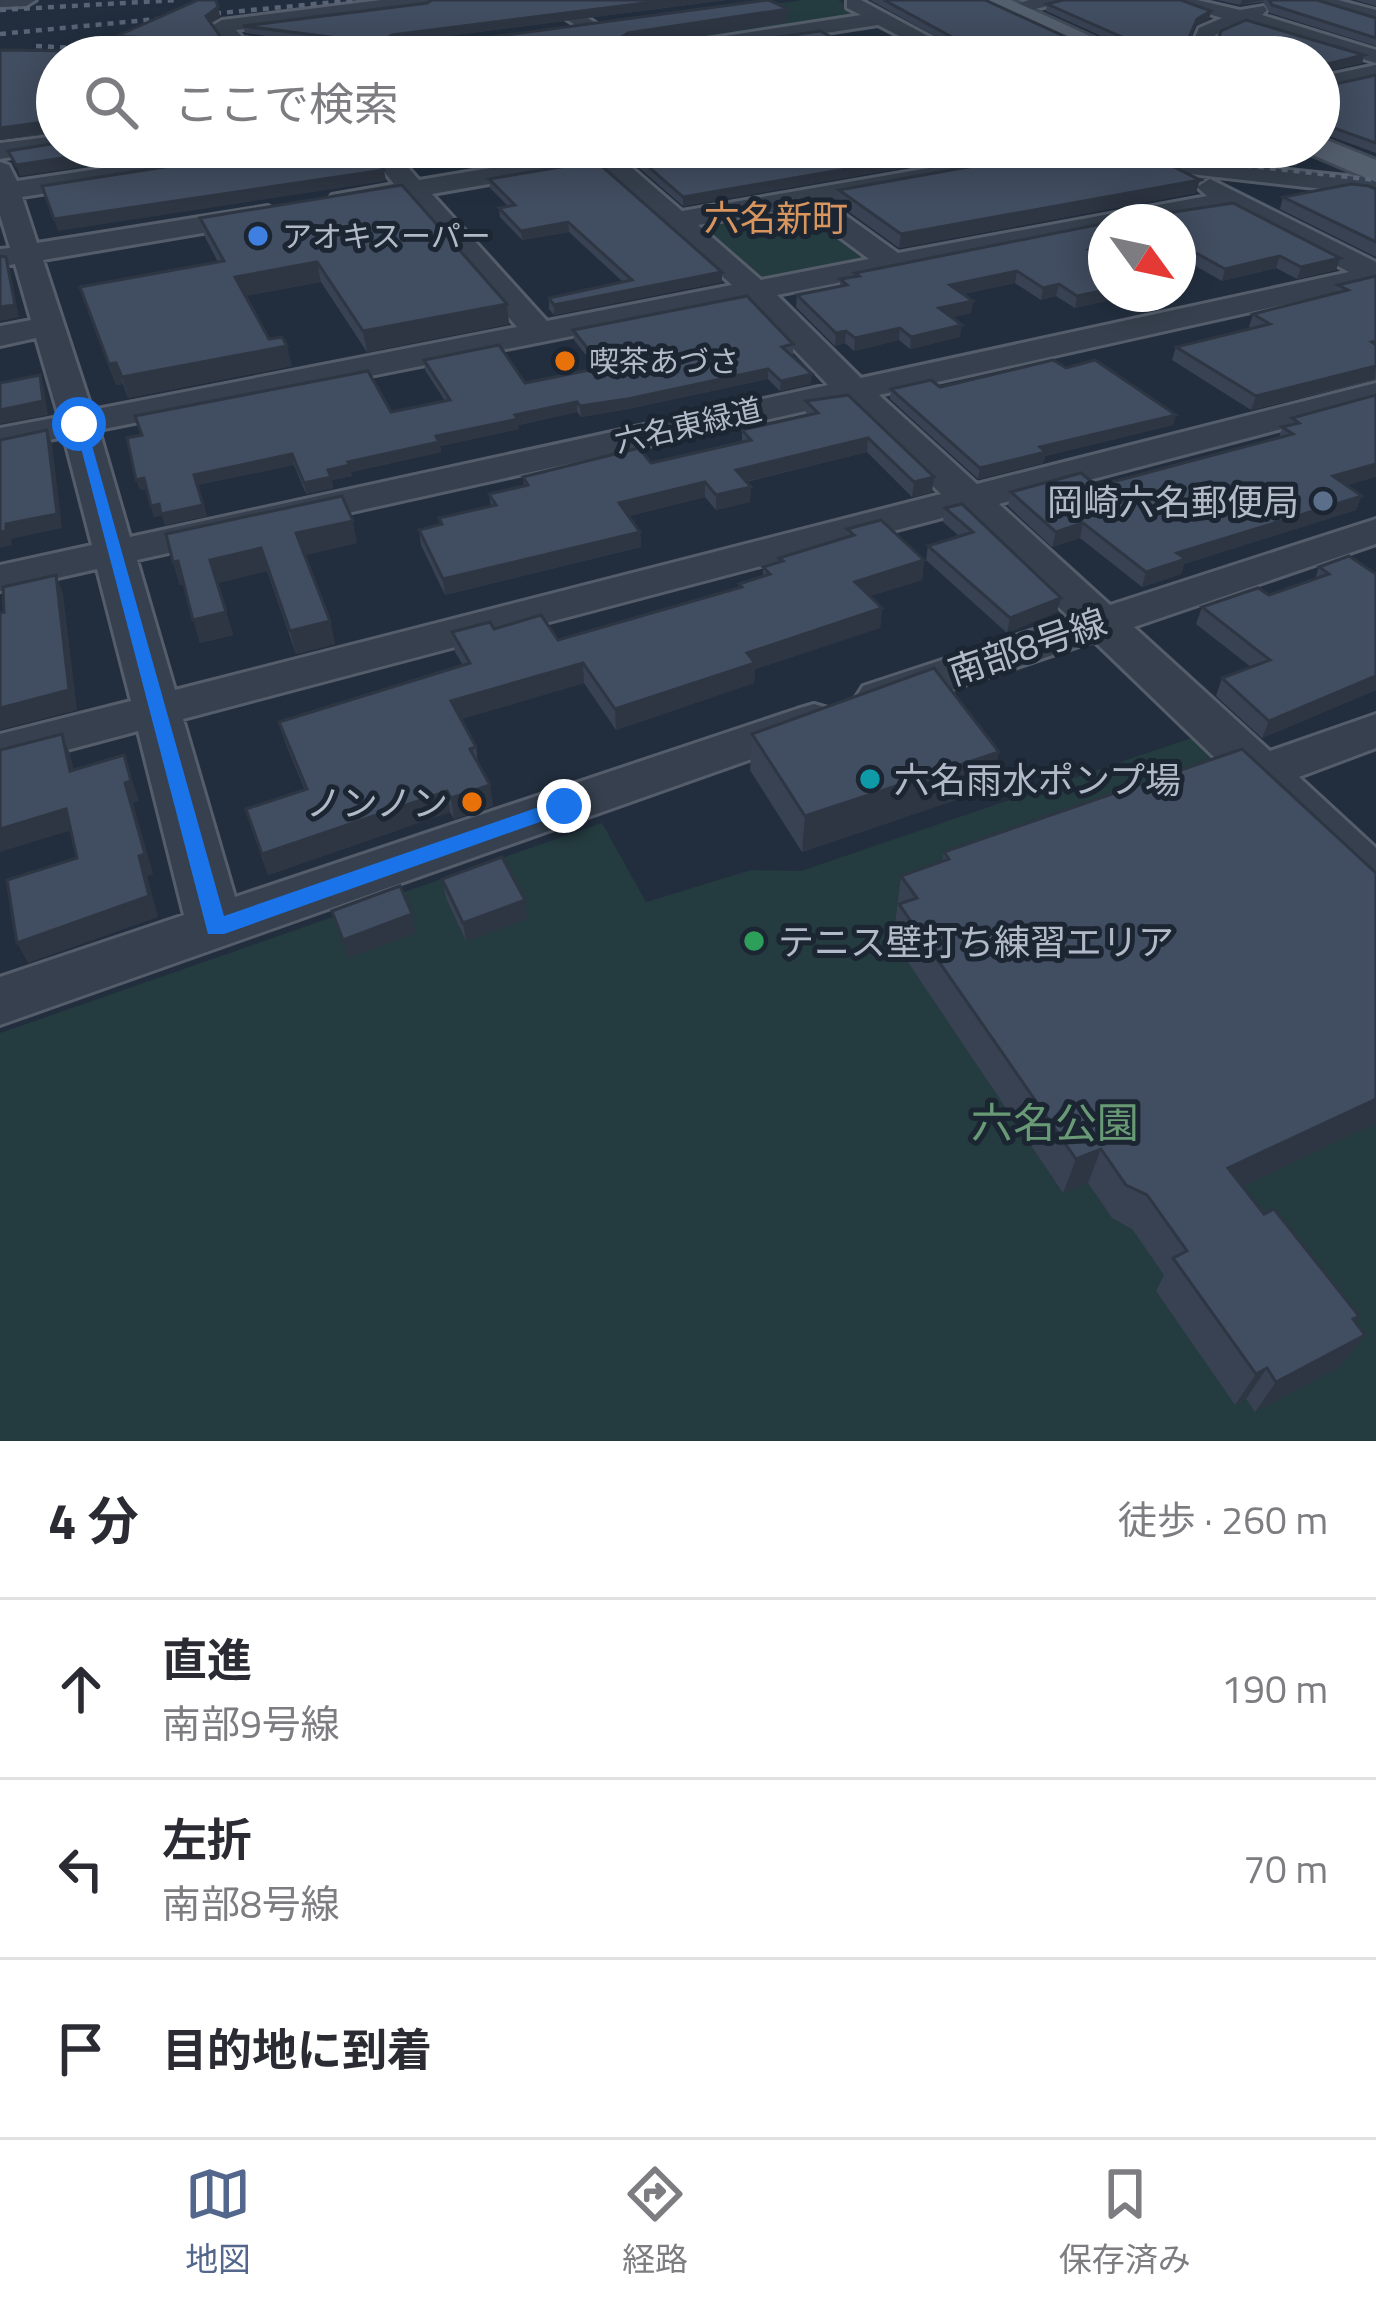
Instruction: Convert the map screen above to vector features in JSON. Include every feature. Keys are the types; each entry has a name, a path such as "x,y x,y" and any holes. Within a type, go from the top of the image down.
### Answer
{"main road":[{"path":"1000,4 1074,36"},
{"path":"1340,157 1375,175"}],"street":[{"path":"0,2 26,0"},
{"path":"234,36 222,26 328,6 427,0"},
{"path":"546,5 597,0"},
{"path":"846,0 916,36"},
{"path":"1000,4 1063,0"},
{"path":"1173,0 1318,36"},
{"path":"1205,36 1278,0"},
{"path":"1316,0 1376,16"},
{"path":"546,5 600,25 546,32"},
{"path":"328,6 370,36"},
{"path":"790,36 882,18"},
{"path":"669,28 682,36"},
{"path":"1340,42 1373,71"},
{"path":"1340,79 1373,71"},
{"path":"0,138 36,133"},
{"path":"0,151 36,146"},
{"path":"128,168 2,184 13,256 47,326 79,424 216,928"},
{"path":"396,168 540,333"},
{"path":"13,256 539,168"},
{"path":"616,168 756,292 970,500 1376,880"},
{"path":"672,221 962,168"},
{"path":"1182,168 1368,270"},
{"path":"1293,168 1375,175"},
{"path":"805,198 896,265"},
{"path":"0,439 1094,223 1235,200"},
{"name":"六名東緑道","path":"0,578 110,542 842,378 1368,270"},
{"path":"0,336 47,326"},
{"path":"0,751 1376,393"},
{"name":"南部8号線","path":"0,1001 1376,531"},
{"name":"六名東緑道","path":"0,553 110,542"},
{"path":"1260,772 1376,730"}],"green space":[{"path":"803,0 838,0 873,18 751,36 693,36 665,19"},
{"path":"801,205 873,260 760,281 695,223"},
{"name":"六名公園","path":"1200,735 1376,899 1376,1441 0,1441 0,1033 602,823 646,902 751,870 801,871"}],"building":[{"path":"198,0 216,0 218,7 206,16 220,36 117,36"},
{"path":"669,0 390,36 322,36 243,26 427,3"},
{"path":"768,0 788,9 624,36 500,36"},
{"path":"884,0 985,0 1064,36 950,36"},
{"path":"1181,0 1211,11 1197,19 1190,36 1120,36 1047,4"},
{"path":"1269,0 1317,0 1376,18 1376,38 1272,5"},
{"path":"1246,20 1300,36 1219,36"},
{"path":"820,31 830,36 786,36"},
{"path":"1340,48 1364,55 1340,61"},
{"path":"0,50 36,50 36,123 0,128"},
{"path":"1376,75 1376,143 1340,130 1340,83"},
{"path":"36,146 36,162 16,165 8,151"},
{"path":"157,168 384,170 54,219 42,186"},
{"path":"554,168 604,168 722,272 554,305 549,298 632,280 568,222 521,231 499,208 515,205 489,179"},
{"path":"650,168 852,168 683,197"},
{"path":"962,168 1176,168 1200,180 901,234 839,190"},
{"path":"1351,184 1376,189 1376,242 1283,197"},
{"path":"402,185 507,304 363,331 317,262 235,277 269,339 282,337 287,346 122,377 116,363 109,364 80,287 224,261 200,218"},
{"path":"1233,203 1340,258 1301,267 1280,256 1225,269 1196,253 1196,209"},
{"path":"1088,227 1088,294 1077,296 1059,284 1043,288 1017,271 950,285 973,301 939,308 962,325 911,337 900,328 855,338 846,331 836,333 797,295 847,285 840,279 859,276 855,273"},
{"path":"0,256 6,257 15,305 0,307"},
{"path":"1376,276 1376,341 1372,342 1376,366 1256,396 1176,347 1270,324 1253,314 1348,290 1338,285"},
{"path":"747,296 793,344 782,347 812,374 781,381 768,369 628,399 580,406 577,402 515,415 518,419 436,436 439,442 348,462 350,465 328,470 331,477 304,483 292,454 194,475 203,505 161,514 159,504 151,506 144,478 136,480 127,438 142,435 135,416 368,371 391,412 450,400 424,360 499,345 525,383 600,364 573,330"},
{"path":"1053,360 1066,368 1095,360 1176,415 1040,447 1046,452 980,468 891,389 931,380 940,387"},
{"path":"40,375 43,401 0,410 0,383"},
{"path":"848,395 934,477 914,482 868,438 736,470 751,487 716,495 705,482 619,503 640,532 443,579 419,530 442,524 439,518 496,505 489,494 528,485 523,477 639,448 651,463 751,440 742,430 818,413 806,401"},
{"path":"1376,395 1376,464 1333,476 1362,496 1177,553 1186,559 1146,572 1083,523 1056,532 1011,492 1081,473 1097,486 1293,434 1282,427 1299,423 1292,418"},
{"path":"47,430 57,514 6,524 6,531 0,532 0,440"},
{"path":"342,496 353,521 296,533 330,621 290,631 261,548 210,560 226,612 193,620 166,534"},
{"path":"962,504 1061,598 1010,618 928,546 973,532 945,508"},
{"path":"881,520 924,560 855,582 882,608 747,653 755,663 615,709 583,663 451,701 490,785 451,798 447,791 262,854 246,809 307,789 279,722 470,663 452,632 490,622 494,629 541,615 558,640 742,587 739,584 770,574 763,567 783,561 779,558 854,535 847,529"},
{"path":"1349,556 1376,574 1376,676 1269,721 1222,678 1270,660 1202,607 1258,588 1269,595 1329,574 1319,567"},
{"path":"56,575 69,690 0,708 3,587"},
{"path":"934,668 999,752 805,816 752,734"},
{"path":"62,734 70,771 124,755 131,781 125,783 145,854 139,856 149,896 17,943 7,880 77,858 66,809 0,829 0,750"},
{"path":"1242,749 1376,873 1376,1099 1228,1168 1264,1214 1274,1209 1359,1316 1353,1319 1365,1335 1276,1382 1267,1368 1256,1374 1173,1258 1187,1251 1147,1195 1126,1185 1101,1149 1076,1159 899,904 917,898 901,876 949,859 944,852"},
{"path":"502,857 525,900 463,923 442,879"},
{"path":"400,886 412,914 343,940 332,911"}],"railway":[{"path":"0,10 178,0"},
{"path":"0,34 357,0"},
{"path":"1268,168 1376,180"}],"place":[{"name":"アオキスーパー","path":"258,236"},
{"name":"喫茶あづさ","path":"565,361"},
{"name":"岡崎六名郵便局","path":"1323,501"},
{"name":"六名雨水ポンプ場","path":"870,779"},
{"name":"ノンノン","path":"472,802"},
{"name":"テニス壁打ち練習エリア","path":"754,941"}],"district":[{"name":"六名新町","path":"776,217"}],"route":[{"path":"79,424 216,928 564,806"}]}
